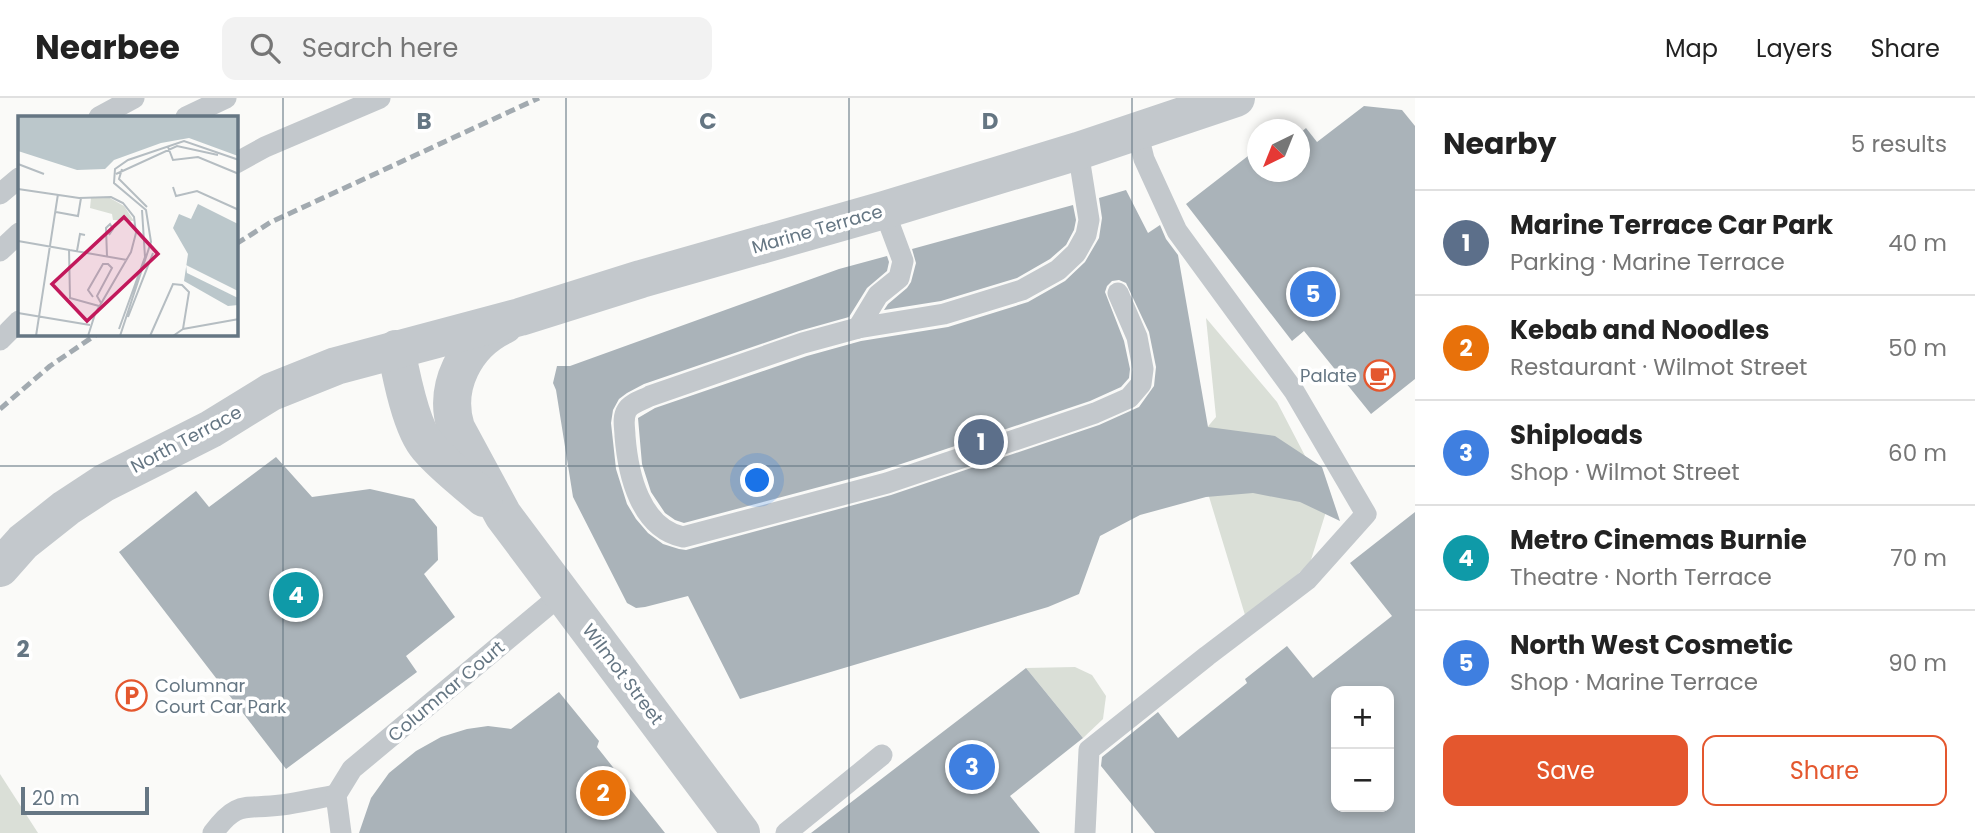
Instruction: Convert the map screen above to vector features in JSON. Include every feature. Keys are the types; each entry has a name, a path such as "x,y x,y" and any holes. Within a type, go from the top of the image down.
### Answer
{"street":[{"name":"Marine Terrace","path":"396,349 520,317 884,210 1236,98"},
{"name":"Wilmot Street","path":"520,317 497,328 470,353 458,375 451,399 451,413 456,428 503,515 741,833"},
{"name":"Wilmot Street","path":"396,349 412,412 426,445 503,515"},
{"name":"North Terrace","path":"0,568 23,542 66,508 104,483 211,429 271,392 336,366 396,349"}],"lane":[{"path":"101,116 134,98"},
{"path":"188,116 226,98"},
{"path":"238,162 265,147 380,98"},
{"path":"1085,833 1089,750 1307,580 1366,514 1294,391 1177,231 1144,159 1137,131"},
{"path":"1078,150 1089,220 1086,235 1076,253 1058,270 1022,290 944,314 858,328 803,343 650,396 628,407 624,418 626,451 635,492 656,522 672,535 683,537 899,479 1095,413 1129,398 1141,384 1143,369 1137,337 1118,293"},
{"path":"0,194 18,179"},
{"path":"858,328 878,295 899,278 902,261 884,210"},
{"path":"0,251 18,234"},
{"path":"0,340 18,322"},
{"name":"Columnar Court","path":"336,795 352,769 563,593"},
{"path":"786,833 882,755"},
{"path":"213,833 228,814 246,806 280,806 336,795 341,833"}],"shaded area":[{"path":"1206,318 1277,402 1329,502 1310,563 1279,591 1245,615 1193,444 1216,417"},
{"path":"1075,667 1092,675 1106,696 1103,719 1083,738 1026,668"},
{"path":"0,774 38,833 0,833"}],"building":[{"path":"1364,106 1402,110 1415,126 1415,379 1371,414 1304,331 1292,341 1186,204 1247,157 1247,182 1310,182 1310,133 1317,142"},
{"path":"1126,190 1148,233 1160,225 1178,255 1208,427 1275,436 1322,467 1340,521 1300,502 1253,493 1206,497 1140,515 1100,536 1079,594 1048,607 740,699 688,596 645,607 636,608 627,603 573,497 553,383 557,366 570,366 839,269 887,256 887,271 867,288 849,317 799,331 644,384 619,399 613,410 611,423 616,469 627,504 648,533 663,544 679,549 686,550 891,495 1099,425 1139,407 1154,386 1156,367 1149,332 1126,283 1112,281 1105,292 1124,341 1130,369 1129,378 1121,387 1090,401 883,470 684,523 665,513 651,492 642,464 638,418 655,408 807,356 861,341 948,327 1028,302 1065,281 1085,262 1099,238 1102,218 1099,198"},
{"path":"1073,205 1076,220 1066,245 1050,259 1017,278 941,301 884,310 911,282 916,263 912,249"},
{"path":"276,457 312,497 370,489 414,499 437,527 438,560 424,574 455,617 406,656 417,672 286,769 119,552 196,491 209,507"},
{"path":"1415,512 1415,833 1155,833 1101,766 1102,757 1158,712 1178,738 1247,683 1245,679 1287,646 1313,678 1392,616 1350,563"},
{"path":"1026,668 1083,738 1010,796 1040,833 811,833"},
{"path":"559,692 599,741 597,747 665,833 359,833 371,798 389,773 416,751 441,737 467,729 488,726 511,729"}],"railway":[{"path":"238,243 271,222 539,98"},
{"path":"0,409 50,366 94,336"}],"place":[{"name":"North West Cosmetic","path":"1313,294"},
{"name":"Palate","path":"1380,375"},
{"name":"Marine Terrace Car Park","path":"981,442"},
{"name":"Metro Cinemas Burnie","path":"296,595"},
{"name":"Columnar Court Car Park","path":"132,695"},
{"name":"Shiploads","path":"972,767"},
{"name":"Kebab and Noodles","path":"603,793"}]}
